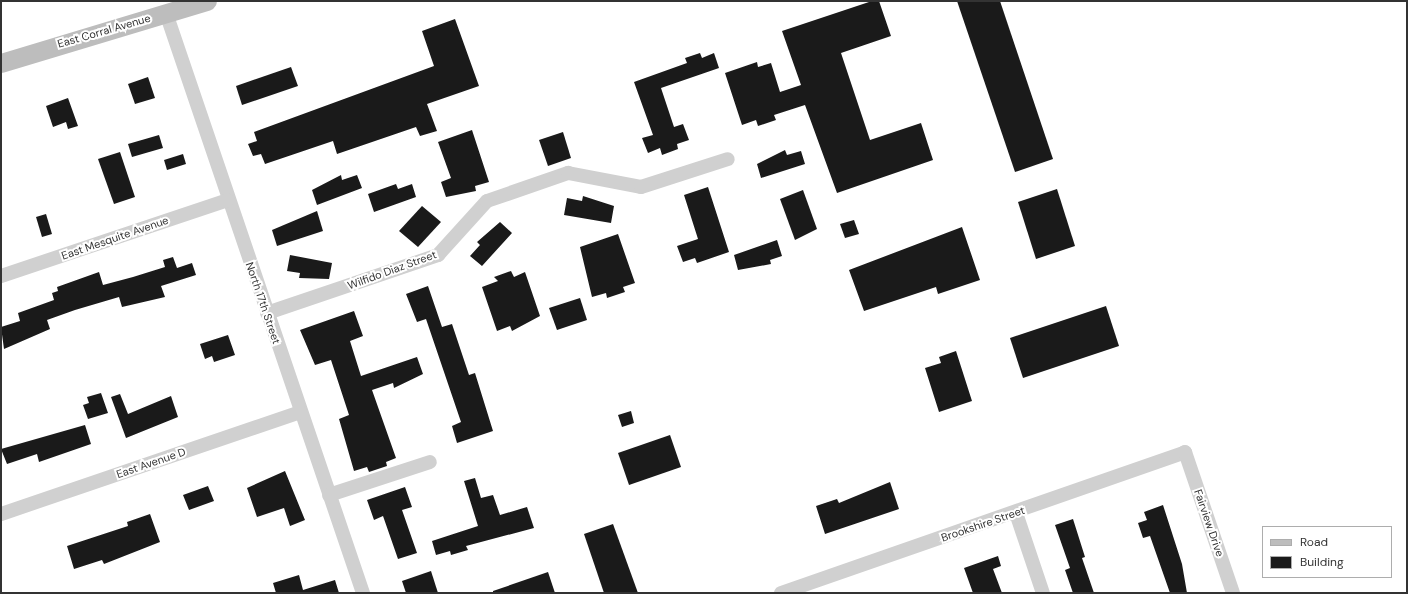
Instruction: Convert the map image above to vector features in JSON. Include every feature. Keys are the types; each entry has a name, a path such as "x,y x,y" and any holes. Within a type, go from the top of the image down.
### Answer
{"main road":[{"name":"East Corral Avenue","path":"1,63 207,1"}],"street":[{"name":"North 17th Street","path":"166,13 300,412 363,593"},
{"name":"Wilfido Diaz Street","path":"267,313 438,255 487,201 568,173 641,187 728,159"},
{"name":"East Mesquite Avenue","path":"1,276 228,200"},
{"name":"East Avenue D","path":"1,514 300,412"},
{"name":"Brookshire Street","path":"780,593 1016,514 1185,452"},
{"name":"Fairview Drive","path":"1185,452 1233,593"},
{"path":"329,495 430,462"},
{"path":"1016,514 1043,593"}],"building":[{"path":"872,1 879,1 891,36 841,53 870,140 921,123 933,160 837,193 805,105 774,115 776,120 758,126 756,120 742,125 725,73 757,62 758,67 771,63 780,92 801,85 782,31"},
{"path":"957,1 1000,1 1053,159 1015,172"},
{"path":"455,19 479,86 427,104 437,131 420,136 416,127 337,154 333,141 265,164 261,154 253,156 248,144 257,141 254,132 434,66 422,31"},
{"path":"700,53 702,58 714,53 719,68 661,88 674,127 683,124 689,140 677,144 678,149 662,155 660,148 648,153 642,138 653,135 634,82 687,63 685,58"},
{"path":"291,67 298,86 242,105 236,86"},
{"path":"148,77 155,98 135,104 128,84"},
{"path":"68,98 78,126 68,129 66,122 53,127 46,106"},
{"path":"472,130 489,182 475,186 476,191 446,197 441,182 451,178 438,142"},
{"path":"563,132 571,158 548,166 539,140"},
{"path":"159,135 163,148 132,157 128,144"},
{"path":"785,150 787,155 801,151 805,164 761,178 757,164"},
{"path":"120,152 135,197 114,204 98,159"},
{"path":"183,154 186,164 167,170 164,160"},
{"path":"341,175 342,180 357,175 362,188 317,205 312,190"},
{"path":"396,184 398,189 412,184 416,197 374,212 368,194"},
{"path":"708,187 729,252 697,263 695,258 683,262 677,246 698,239 684,195"},
{"path":"1057,189 1075,246 1036,259 1018,202"},
{"path":"803,190 817,229 795,240 780,199"},
{"path":"583,196 614,206 611,223 564,215 567,198 582,201"},
{"path":"422,206 441,222 418,247 399,231"},
{"path":"317,211 323,231 277,246 272,230"},
{"path":"46,214 52,234 42,237 36,217"},
{"path":"854,220 859,234 845,238 840,224"},
{"path":"500,222 512,233 482,266 470,256 480,245 477,242"},
{"path":"962,227 980,280 938,294 936,287 864,311 849,270"},
{"path":"618,234 635,283 623,287 625,292 607,298 606,293 592,297 580,247"},
{"path":"777,240 782,256 770,260 771,264 738,270 734,255"},
{"path":"290,255 332,263 329,279 299,278 300,273 287,271"},
{"path":"173,257 177,268 192,263 196,275 161,286 165,297 122,307 119,297 75,310 47,320 50,329 4,349 1,327 20,321 18,313 54,300 52,293 58,291 57,287 99,272 103,285 165,267 163,260"},
{"path":"511,271 514,277 525,272 540,316 512,331 510,326 497,331 482,287 498,281 494,277"},
{"path":"428,286 442,327 452,324 469,375 475,373 493,431 457,443 452,426 461,422 426,319 417,322 406,294"},
{"path":"580,298 587,320 557,330 549,308"},
{"path":"1106,306 1119,346 1023,378 1010,338"},
{"path":"354,311 363,336 350,341 361,376 417,357 423,374 394,388 393,383 372,390 396,458 386,462 387,466 369,472 367,467 354,471 339,419 349,415 331,360 315,365 300,330"},
{"path":"228,335 235,355 214,362 212,356 205,359 200,344"},
{"path":"956,351 972,401 939,412 925,368 941,363 939,357"},
{"path":"101,393 108,413 88,419 83,405 89,403 87,397"},
{"path":"120,394 128,414 171,396 178,417 126,438 111,397"},
{"path":"631,411 634,423 622,427 618,415"},
{"path":"85,425 91,444 39,462 37,454 7,464 1,449"},
{"path":"670,435 681,467 629,485 618,453"},
{"path":"285,471 305,520 290,526 284,508 257,517 247,488"},
{"path":"475,478 481,498 493,495 500,515 527,507 534,528 466,546 468,550 451,555 450,551 436,555 432,541 478,526 464,481"},
{"path":"890,482 899,509 825,534 816,506 837,499 839,503"},
{"path":"208,486 214,501 189,510 183,495"},
{"path":"405,487 412,507 402,510 417,553 398,559 383,516 374,520 367,500"},
{"path":"1163,505 1182,564 1187,593 1170,593 1150,536 1143,538 1138,523 1147,520 1144,512"},
{"path":"150,514 160,542 104,564 102,560 74,569 67,546 128,526 127,522"},
{"path":"1073,519 1085,557 1082,558 1094,593 1073,593 1065,570 1070,568 1055,525"},
{"path":"613,524 638,593 604,593 584,534"},
{"path":"998,556 1001,566 993,569 1002,593 973,593 964,568"},
{"path":"431,571 438,593 406,593 402,581"},
{"path":"548,572 555,593 493,593 493,591"},
{"path":"299,575 303,590 335,580 339,593 276,593 273,583"}]}
